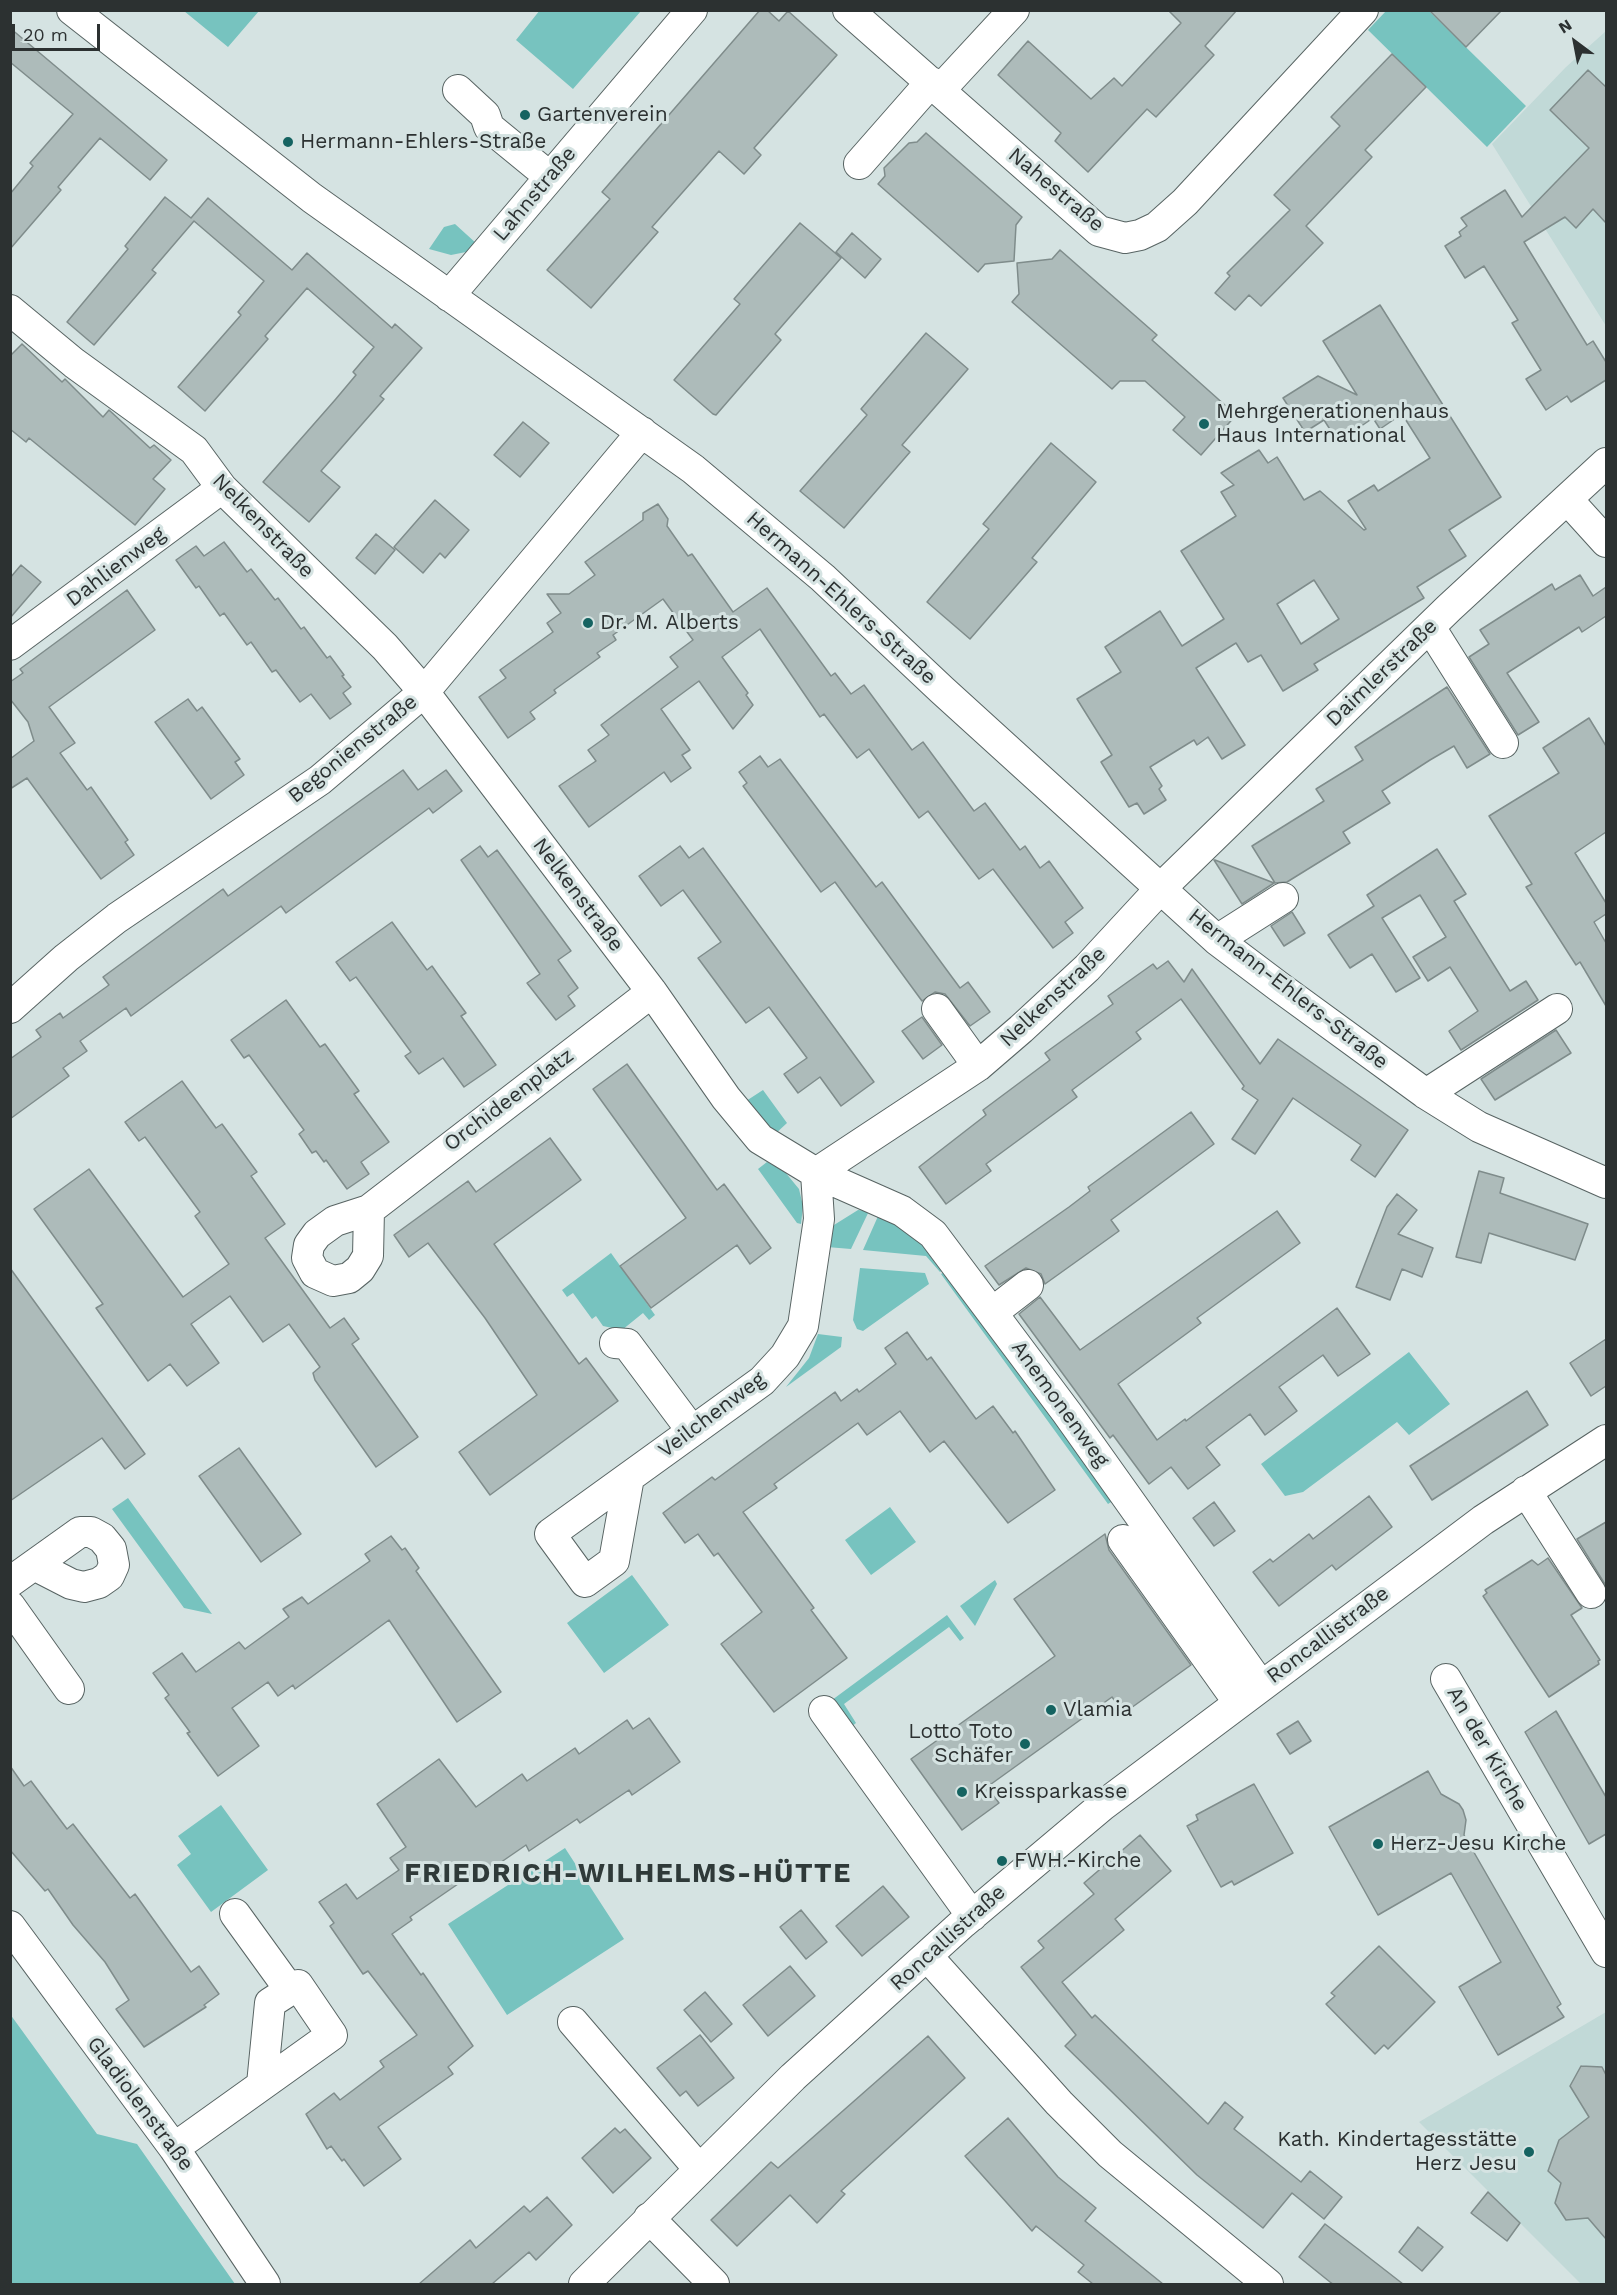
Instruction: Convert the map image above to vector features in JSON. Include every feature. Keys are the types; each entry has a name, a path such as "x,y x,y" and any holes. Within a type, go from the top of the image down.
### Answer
{"street":[{"name":"Hermann-Ehlers-Straße","path":"72,10 274,170 693,469 823,578 942,690 1217,940 1426,1094 1479,1127 1606,1183"},
{"name":"Lahnstraße","path":"449,296 692,10"},
{"name":"Nahestraße","path":"848,10 1099,231 1117,237 1131,237 1158,227 1185,202 1363,10"},
{"path":"859,164 1014,10"},
{"path":"458,90 485,115 489,127 550,177"},
{"name":"Nelkenstraße","path":"10,310 74,363 194,450 222,488 385,647 424,692 652,992 726,1098 760,1138 816,1173 978,1066 1087,968 1161,888"},
{"name":"Begonienstraße","path":"10,1008 66,958 117,918 320,780 424,692 642,432"},
{"name":"Daimlerstraße","path":"1161,888 1430,627 1606,463"},
{"name":"Dahlienweg","path":"10,645 222,488"},
{"path":"1567,499 1606,542"},
{"path":"1430,627 1503,743"},
{"path":"1217,940 1283,898"},
{"name":"Orchideenplatz","path":"369,1210 652,992"},
{"path":"937,1009 978,1066"},
{"path":"1426,1094 1557,1009"},
{"name":"Anemonenweg","path":"816,1173 902,1211 933,1234 993,1312 1250,1694"},
{"name":"Veilchenweg","path":"629,1477 762,1381 785,1356 803,1326 819,1219 816,1173"},
{"path":"993,1312 1028,1285"},
{"path":"615,1342 627,1344 692,1431"},
{"name":"Roncallistraße","path":"584,2284 793,2077 972,1916 1102,1806 1474,1527 1606,1440"},
{"path":"1527,1491 1591,1593"},
{"path":"1123,1540 1250,1694"},
{"path":"10,1606 69,1689"},
{"name":"An der Kirche","path":"1446,1679 1605,1945"},
{"path":"824,1711 972,1916"},
{"path":"235,1914 290,1990"},
{"name":"Gladiolenstraße","path":"10,1926 174,2148 265,2284"},
{"path":"927,1956 1059,2103 1110,2154 1268,2284"},
{"path":"174,2148 332,2035 298,1985 270,2003 262,2084"},
{"path":"573,2022 699,2169"},
{"path":"649,2218 714,2284"}],"shaded area":[{"path":"540,10 641,11 573,89 516,40"},
{"path":"184,11 259,11 228,47"},
{"path":"1386,11 1429,11 1526,106 1487,147 1368,30"},
{"path":"1606,31 1606,326 1492,144 1566,67"},
{"path":"455,224 477,244 466,252 451,255 429,249 444,227"},
{"path":"763,1090 787,1123 773,1136 743,1103"},
{"path":"767,1162 785,1172 799,1189 803,1206 801,1224 797,1223 758,1169"},
{"path":"858,1210 869,1211 851,1249 827,1247 829,1233 834,1225"},
{"path":"879,1214 903,1226 946,1268 940,1272 926,1256 863,1250"},
{"path":"611,1253 655,1315 649,1320 643,1313 622,1330 603,1326 596,1316 592,1319 573,1293 567,1297 562,1290"},
{"path":"860,1268 925,1273 929,1284 863,1331 857,1329 853,1320"},
{"path":"950,1268 1119,1497 1108,1504 941,1274"},
{"path":"818,1334 842,1337 841,1347 786,1387 809,1358"},
{"path":"1409,1352 1450,1404 1409,1435 1397,1422 1303,1492 1285,1496 1261,1464"},
{"path":"128,1498 212,1614 184,1608 112,1509"},
{"path":"890,1507 916,1542 871,1575 845,1540"},
{"path":"632,1575 669,1625 604,1673 567,1623"},
{"path":"995,1580 997,1584 975,1626 960,1606"},
{"path":"947,1615 964,1638 960,1641 949,1627 844,1704 856,1723 847,1730 828,1703"},
{"path":"221,1805 268,1870 211,1912 177,1865 191,1854 178,1836"},
{"path":"565,1848 624,1939 507,2015 448,1924"},
{"name":"Kath. Kindertagesstätte Herz Jesu","path":"1606,2012 1606,2284 1581,2284 1419,2122"},
{"path":"10,2014 97,2134 137,2144 235,2284 11,2284"}],"building":[{"path":"760,10 767,10 779,21 788,11 837,55 754,148 761,155 744,174 719,151 652,227 658,232 591,308 547,270 610,199 602,192"},
{"path":"1168,10 1237,10 1205,46 1214,55 1156,117 1147,109 1088,172 1055,141 1061,133 998,75 1028,41 1091,99 1114,78 1122,86 1181,23"},
{"path":"1429,10 1502,10 1466,47"},
{"path":"10,28 167,160 150,180 100,138 58,187 61,190 10,249 10,194 33,166 30,163 73,114 10,62"},
{"path":"1392,54 1426,87 1365,150 1372,157 1306,226 1323,243 1261,306 1249,295 1235,310 1215,293 1230,276 1227,273 1290,210 1274,195 1340,126 1331,117"},
{"path":"1588,70 1606,87 1606,223 1593,209 1576,228 1565,217 1524,242 1587,345 1593,341 1606,362 1606,380 1571,402 1567,396 1546,410 1526,379 1541,370 1512,323 1518,320 1484,266 1465,278 1445,246 1461,236 1459,232 1467,226 1461,218 1505,190 1522,217 1589,148 1550,110"},
{"path":"926,133 1022,217 1016,225 1014,261 985,264 978,272 878,184 885,176 884,168 909,143 917,142"},
{"path":"165,197 191,218 208,198 292,270 307,253 392,328 395,324 422,348 380,396 384,399 321,471 340,487 309,522 263,482 356,375 353,372 374,347 307,288 265,336 268,339 205,411 178,387 241,315 238,312 264,281 194,221 152,270 156,273 94,345 67,322 128,249 125,246"},
{"path":"800,223 841,258 775,334 781,340 716,415 713,414 674,380 740,304 734,299"},
{"path":"852,233 881,259 865,278 836,252"},
{"path":"1060,250 1157,335 1152,340 1236,415 1201,455 1173,430 1185,417 1145,381 1120,381 1112,389 1012,302 1019,294 1017,263 1052,259"},
{"path":"1380,305 1501,497 1449,530 1466,556 1417,587 1424,598 1314,664 1318,670 1283,691 1261,655 1248,662 1236,643 1196,668 1245,745 1222,759 1208,737 1197,745 1194,740 1150,767 1162,786 1159,789 1166,800 1144,814 1137,803 1129,807 1101,762 1112,755 1077,699 1121,672 1105,647 1160,611 1182,646 1224,619 1181,551 1236,516 1221,492 1234,485 1221,473 1259,450 1268,463 1277,457 1304,500 1320,491 1364,530 1366,529 1348,501 1374,485 1378,491 1430,458 1402,414 1380,429 1373,418 1338,442 1324,420 1305,432 1283,398 1318,376 1357,395 1323,341","holes":["1314,580 1339,619 1301,644 1277,604"]},
{"path":"926,333 968,369 902,445 910,452 844,528 800,491 867,415 861,409"},
{"path":"22,344 62,382 65,379 103,417 109,410 150,448 154,445 171,460 153,479 165,489 135,525 29,438 26,442 10,429 10,356"},
{"path":"523,422 549,443 520,477 494,455"},
{"path":"1051,443 1096,482 1032,558 1037,562 970,639 927,602 989,529 983,524"},
{"path":"435,500 469,530 445,558 440,553 423,573 394,547"},
{"path":"658,504 668,519 667,526 688,556 692,554 733,612 767,588 831,676 835,673 851,694 864,685 912,750 923,742 974,811 985,803 1020,850 1025,846 1040,868 1049,861 1083,908 1065,922 1073,933 1053,948 993,869 979,879 928,811 919,818 869,749 857,758 824,714 820,717 760,629 722,657 748,693 746,695 753,705 733,729 699,681 661,709 690,750 682,755 691,768 671,782 664,772 589,827 559,786 596,761 588,750 609,735 601,725 678,667 670,657 693,640 663,599 613,635 616,640 597,653 600,657 554,690 556,693 530,712 535,719 508,738 479,697 506,678 500,670 553,632 547,623 561,613 547,594 569,594 595,575 585,562 643,520 643,513"},
{"path":"376,534 395,550 375,574 356,558"},
{"path":"224,542 247,572 251,569 275,600 278,598 301,629 304,627 327,658 330,656 344,675 342,676 351,687 343,693 351,704 330,719 311,694 300,702 276,670 272,672 251,642 247,645 224,613 220,616 199,586 196,588 176,560 196,546 204,556"},
{"path":"21,565 41,582 10,618 10,578"},
{"path":"1580,575 1593,596 1606,587 1606,616 1582,632 1579,627 1507,673 1539,722 1518,735 1469,657 1489,644 1480,630 1552,584 1555,590"},
{"path":"127,590 155,630 49,707 75,743 60,753 87,790 91,787 128,840 125,842 134,855 101,879 27,778 10,789 10,759 34,741 28,722 10,699 10,682 23,673 20,669"},
{"path":"1447,687 1490,754 1467,768 1454,746 1430,760 1382,791 1390,803 1343,832 1350,843 1287,882 1275,883 1252,846 1324,801 1316,789 1363,760 1355,747"},
{"path":"188,699 197,711 202,707 240,759 235,762 244,775 211,799 155,722"},
{"path":"1589,718 1606,746 1606,832 1575,853 1606,903 1606,914 1594,922 1606,943 1606,1006 1580,962 1576,965 1526,887 1532,884 1489,816 1559,773 1543,748"},
{"path":"760,756 768,767 780,759 876,887 882,882 960,988 968,982 990,1012 970,1026 945,994 935,992 922,1001 835,882 821,892 743,786 747,783 739,772"},
{"path":"403,770 418,790 446,770 462,791 433,813 429,808 286,913 281,906 131,1016 126,1008 80,1041 87,1051 63,1068 69,1076 10,1119 10,1059 41,1037 36,1030 60,1013 63,1018 109,985 103,977 223,889 228,896"},
{"path":"480,846 488,857 497,850 571,951 558,960 578,988 568,996 575,1006 556,1020 527,983 540,974 461,860"},
{"path":"680,846 689,858 703,848 874,1082 841,1106 820,1077 798,1093 784,1074 807,1058 769,1007 746,1023 698,958 721,942 683,890 661,906 639,876"},
{"path":"1437,849 1466,894 1454,901 1510,991 1526,981 1538,1000 1461,1050 1449,1031 1478,1011 1450,967 1428,981 1413,957 1446,937 1420,895 1382,918 1420,978 1396,992 1372,954 1350,968 1328,935 1374,906 1367,895"},
{"path":"1215,860 1274,883 1242,904"},
{"path":"1292,912 1305,933 1284,946 1271,926"},
{"path":"392,922 427,970 432,966 466,1013 461,1016 496,1065 464,1087 443,1058 419,1074 405,1056 411,1052 356,977 350,981 336,962"},
{"path":"1168,961 1184,982 1192,969 1260,1064 1278,1039 1408,1130 1375,1177 1351,1160 1361,1145 1293,1098 1255,1154 1232,1139 1258,1100 1242,1089 1244,1086 1181,999 1136,1032 1141,1039 1072,1090 1077,1097 986,1164 991,1171 946,1204 919,1167 986,1115 983,1110 1050,1060 1045,1053 1113,1004 1108,996 1153,964 1157,969"},
{"path":"286,1000 320,1047 325,1044 359,1091 354,1094 389,1142 361,1162 369,1174 347,1189 326,1160 324,1162 316,1151 312,1153 299,1134 304,1130 249,1055 244,1058 231,1040"},
{"path":"922,1017 942,1045 923,1059 902,1031"},
{"path":"1556,1030 1571,1053 1495,1100 1481,1079"},
{"path":"627,1064 717,1190 724,1184 771,1248 750,1264 737,1245 651,1308 620,1266 686,1218 593,1089"},
{"path":"182,1081 216,1128 222,1124 257,1172 251,1176 285,1224 265,1238 330,1328 344,1318 359,1339 352,1344 418,1437 376,1467 315,1380 313,1373 320,1367 289,1324 263,1342 230,1296 191,1324 219,1363 187,1386 170,1364 148,1381 96,1308 103,1304 34,1209 89,1169 183,1297 229,1264 195,1216 200,1212 145,1137 139,1141 125,1122"},
{"path":"1191,1112 1214,1144 1111,1220 1119,1231 1045,1284 1041,1274 1026,1268 999,1285 985,1266 1069,1207 1090,1191 1088,1187"},
{"path":"550,1138 581,1180 494,1244 579,1364 586,1358 618,1401 490,1495 459,1452 537,1395 485,1318 428,1243 409,1257 394,1235 468,1181 476,1192"},
{"path":"1479,1171 1504,1178 1500,1193 1588,1224 1575,1260 1489,1233 1481,1263 1456,1257"},
{"path":"1397,1194 1417,1210 1398,1234 1433,1248 1422,1277 1402,1269 1390,1300 1356,1287 1387,1207"},
{"path":"1277,1211 1300,1243 1197,1318 1201,1323 1118,1384 1157,1440 1185,1419 1186,1421 1337,1308 1370,1354 1338,1376 1323,1355 1279,1387 1297,1411 1265,1435 1250,1414 1206,1447 1220,1465 1188,1489 1171,1467 1149,1484 1113,1435 1110,1438 1019,1314 1040,1297 1080,1350"},
{"path":"10,1268 145,1454 125,1469 102,1438 10,1501"},
{"path":"907,1332 927,1360 931,1357 976,1419 993,1406 1013,1433 1015,1431 1055,1490 1008,1523 944,1441 930,1452 900,1411 867,1435 858,1423 774,1484 777,1488 743,1512 814,1608 811,1610 847,1658 774,1712 721,1644 762,1612 718,1553 714,1556 698,1534 685,1543 663,1513 712,1477 715,1480 835,1392 841,1401 857,1389 859,1392 896,1364 885,1348"},
{"path":"1606,1339 1606,1386 1591,1396 1570,1363"},
{"path":"1527,1391 1548,1425 1432,1500 1410,1466"},
{"path":"239,1448 301,1534 261,1562 199,1476"},
{"path":"1369,1496 1392,1527 1336,1570 1332,1565 1279,1606 1253,1572 1270,1559 1273,1562 1309,1534 1313,1539"},
{"path":"1214,1502 1235,1531 1214,1546 1193,1518"},
{"path":"1606,1522 1606,1586 1577,1539"},
{"path":"1105,1534 1109,1550 1191,1665 1124,1713 1112,1697 987,1787 999,1803 962,1830 911,1759 1055,1656 1014,1599"},
{"path":"391,1536 402,1550 405,1548 419,1568 416,1571 501,1692 457,1722 389,1620 295,1689 293,1685 278,1696 268,1682 232,1708 259,1746 218,1776 187,1733 190,1732 165,1698 169,1695 153,1673 182,1653 196,1672 239,1642 245,1649 289,1617 283,1609 302,1597 308,1604 370,1561 365,1554"},
{"path":"1548,1558 1582,1608 1571,1615 1600,1660 1599,1664 1549,1697 1483,1596 1487,1593 1485,1590 1532,1560 1538,1565"},
{"path":"1556,1711 1606,1797 1606,1834 1589,1844 1525,1732"},
{"path":"649,1718 680,1762 632,1795 629,1790 580,1823 577,1819 529,1851 526,1845 478,1878 474,1873 410,1917 412,1920 392,1934 421,1975 423,1973 473,2046 448,2067 453,2074 378,2127 401,2159 364,2186 331,2146 327,2149 306,2114 334,2093 340,2100 384,2067 380,2061 417,2035 368,1971 363,1974 330,1926 334,1923 319,1902 346,1884 357,1899 399,1870 390,1858 406,1847 377,1804 439,1759 476,1807 522,1774 527,1781 575,1748 579,1754 627,1720 633,1729"},
{"path":"1298,1721 1311,1741 1290,1754 1277,1734"},
{"path":"10,1766 24,1786 31,1781 67,1829 73,1824 130,1898 135,1894 191,1972 199,1966 219,1994 204,2005 206,2007 144,2047 116,2009 129,2000 105,1962 73,1925 48,1889 45,1891 10,1850"},
{"path":"1428,1771 1441,1794 1459,1804 1463,1810 1466,1820 1464,1835 1561,2004 1557,2007 1564,2017 1498,2055 1459,1987 1501,1962 1451,1873 1378,1915 1329,1827"},
{"path":"1254,1784 1293,1853 1234,1885 1232,1881 1221,1887 1187,1826 1198,1820 1196,1815"},
{"path":"1140,1835 1171,1871 1115,1919 1124,1930 1062,1982 1092,2018 1095,2015 1208,2124 1225,2102 1243,2117 1234,2129 1301,2182 1310,2171 1342,2197 1324,2219 1292,2193 1263,2228 1197,2175 1065,2046 1076,2035 1021,1967 1044,1948 1038,1941 1094,1894 1084,1883"},
{"path":"883,1886 909,1917 862,1956 836,1926"},
{"path":"801,1910 827,1942 806,1959 780,1927"},
{"path":"1379,1946 1435,2002 1388,2049 1384,2045 1375,2054 1326,2004 1335,1996 1331,1993"},
{"path":"790,1966 815,1996 768,2036 743,2005"},
{"path":"705,1992 732,2024 711,2042 684,2010"},
{"path":"700,2035 734,2078 698,2106 686,2091 680,2096 657,2068"},
{"path":"928,2036 965,2078 841,2191 845,2194 817,2223 790,2195 737,2246 711,2220 771,2162 778,2168"},
{"path":"1581,2066 1602,2067 1606,2075 1606,2239 1588,2218 1566,2220 1555,2203 1561,2183 1548,2171 1559,2140 1589,2117 1570,2086"},
{"path":"1008,2118 1058,2177 1096,2208 1085,2221 1163,2284 1093,2284 1078,2272 1084,2265 1036,2226 1032,2231 965,2156"},
{"path":"615,2128 620,2133 625,2129 651,2158 613,2193 582,2158"},
{"path":"1488,2192 1520,2223 1507,2241 1471,2213"},
{"path":"547,2197 572,2225 536,2260 529,2252 492,2284 419,2284 470,2240 476,2248 524,2206 530,2212"},
{"path":"1325,2224 1403,2284 1333,2284 1330,2282 1299,2257"},
{"path":"1418,2227 1443,2247 1422,2271 1399,2252"}],"place":[{"name":"Gartenverein","path":"525,115"},
{"name":"Hermann-Ehlers-Straße","path":"288,142"},
{"name":"Mehrgenerationenhaus Haus International","path":"1204,424"},
{"name":"Dr. M. Alberts","path":"588,623"},
{"name":"Vlamia","path":"1051,1710"},
{"name":"Lotto Toto Schäfer","path":"1025,1744"},
{"name":"Kreissparkasse","path":"962,1792"},
{"name":"Herz-Jesu Kirche","path":"1378,1844"},
{"name":"FWH.-Kirche","path":"1002,1861"},
{"name":"Kath. Kindertagesstätte Herz Jesu","path":"1529,2152"}],"district":[{"name":"FRIEDRICH-WILHELMS-HÜTTE","path":"628,1874"}]}
